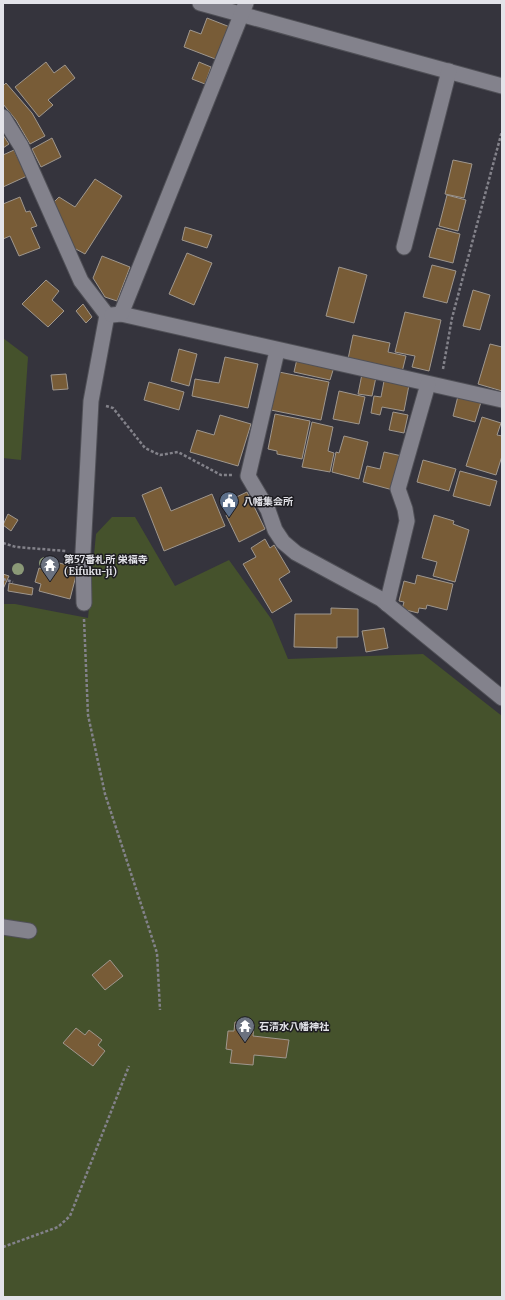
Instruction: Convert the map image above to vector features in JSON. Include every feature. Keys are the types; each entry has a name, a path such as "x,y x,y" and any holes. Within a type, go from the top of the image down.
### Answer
{"street":[{"path":"200,3 244,9 502,86"},
{"path":"84,603 83,552 91,401 114,315 244,9"},
{"path":"404,247 449,71"},
{"path":"3,117 21,146 81,281 114,315 502,400"},
{"path":"277,351 248,476 268,510 275,530 296,553 381,599 502,698"},
{"path":"387,604 407,521 405,509 398,490 434,386"},
{"path":"3,927 29,931"}],"path":[{"path":"434,386 502,131"},
{"path":"91,401 113,408 145,448 160,455 178,452 221,475 248,476"},
{"path":"3,544 16,547 83,552"},
{"path":"3,579 13,582"},
{"path":"84,603 88,715 105,794 158,953 160,1010"},
{"path":"3,1247 58,1227 70,1216 129,1066"}],"green space":[{"path":"3,338 28,357 21,460 3,458"},
{"path":"112,517 135,517 175,586 229,560 272,620 288,659 423,654 502,716 502,1297 3,1297 3,604 15,604 88,618 96,534"}],"building":[{"path":"207,18 230,27 218,60 184,47 190,30 201,34"},
{"path":"46,62 54,73 65,65 75,78 48,100 53,105 39,117 15,87"},
{"path":"199,62 211,67 205,84 192,79"},
{"path":"6,83 32,113 45,136 30,144 16,120 3,104 3,86"},
{"path":"3,135 9,144 3,148"},
{"path":"52,138 61,157 41,167 32,149"},
{"path":"14,150 27,176 3,187 3,155"},
{"path":"453,160 472,164 464,198 445,194"},
{"path":"95,179 122,196 85,254 74,248 54,202 59,197 75,207"},
{"path":"447,195 466,200 458,231 439,226"},
{"path":"20,197 26,212 30,211 37,226 31,228 40,248 19,256 10,236 3,239 3,204"},
{"path":"185,227 212,235 207,248 182,240"},
{"path":"437,228 460,234 453,263 429,257"},
{"path":"187,253 212,263 194,305 169,294"},
{"path":"102,256 130,267 117,301 105,297 93,278"},
{"path":"432,265 456,271 447,303 423,297"},
{"path":"339,267 367,275 354,323 326,316"},
{"path":"46,280 59,291 52,300 64,311 48,327 22,304"},
{"path":"473,290 490,295 480,330 463,326"},
{"path":"83,304 92,317 86,323 76,311"},
{"path":"405,312 441,320 429,371 412,367 415,356 395,352"},
{"path":"353,335 390,343 388,352 406,356 402,372 348,359"},
{"path":"490,344 502,347 502,391 478,384"},
{"path":"179,349 197,354 189,386 171,381"},
{"path":"225,357 258,364 248,408 192,396 195,379 219,383"},
{"path":"297,359 334,367 330,380 294,372"},
{"path":"279,372 329,382 321,420 271,410"},
{"path":"66,374 68,389 53,390 51,375"},
{"path":"362,374 376,377 372,396 358,394"},
{"path":"384,381 409,385 404,411 382,407 380,415 371,413 374,396 381,397"},
{"path":"149,382 184,392 179,410 144,400"},
{"path":"339,391 365,397 359,424 333,419"},
{"path":"458,396 481,402 475,422 453,416"},
{"path":"393,412 408,415 404,433 389,430"},
{"path":"275,414 310,421 302,459 277,454 277,451 268,449"},
{"path":"220,415 251,424 238,466 190,452 197,430 214,435"},
{"path":"482,417 501,423 497,435 502,436 502,456 496,475 466,466"},
{"path":"312,422 333,427 328,451 334,453 330,472 302,467"},
{"path":"344,436 368,442 359,479 332,472 336,452 339,453"},
{"path":"384,452 402,456 393,490 363,482 367,466 380,469"},
{"path":"423,460 456,469 449,491 417,482"},
{"path":"460,471 497,481 490,506 453,496"},
{"path":"161,487 171,511 212,494 225,526 164,551 142,495"},
{"path":"247,492 265,529 239,542 226,515 231,512 228,506 232,504 230,500"},
{"path":"8,514 18,520 11,531 3,525"},
{"path":"434,515 454,521 453,524 469,530 455,582 433,576 437,562 422,558"},
{"path":"265,539 270,548 274,545 290,572 279,579 292,601 272,613 243,564 256,557 251,548"},
{"path":"48,560 78,568 70,599 39,591 41,584 35,582 39,568 45,570"},
{"path":"3,574 9,576 3,589"},
{"path":"417,575 453,584 447,610 427,605 426,609 419,608 418,613 402,609 404,602 399,601 404,581 415,584"},
{"path":"9,583 33,588 32,595 8,591"},
{"path":"331,608 358,609 358,637 337,637 337,648 294,647 295,614 331,614"},
{"path":"384,628 388,648 366,652 362,631"},
{"path":"110,960 123,976 105,990 92,975"},
{"path":"235,1022 254,1024 253,1036 289,1040 286,1058 254,1055 253,1065 230,1063 232,1050 226,1049 228,1031 234,1031"},
{"path":"76,1028 85,1035 89,1030 102,1040 98,1045 105,1051 93,1066 63,1043"}],"place":[{"name":"八幡集会所","path":"229,518"},
{"name":"第57番札所 栄福寺 (Eifuku-ji)","path":"50,582"},
{"name":"石清水八幡神社","path":"245,1043"}]}
